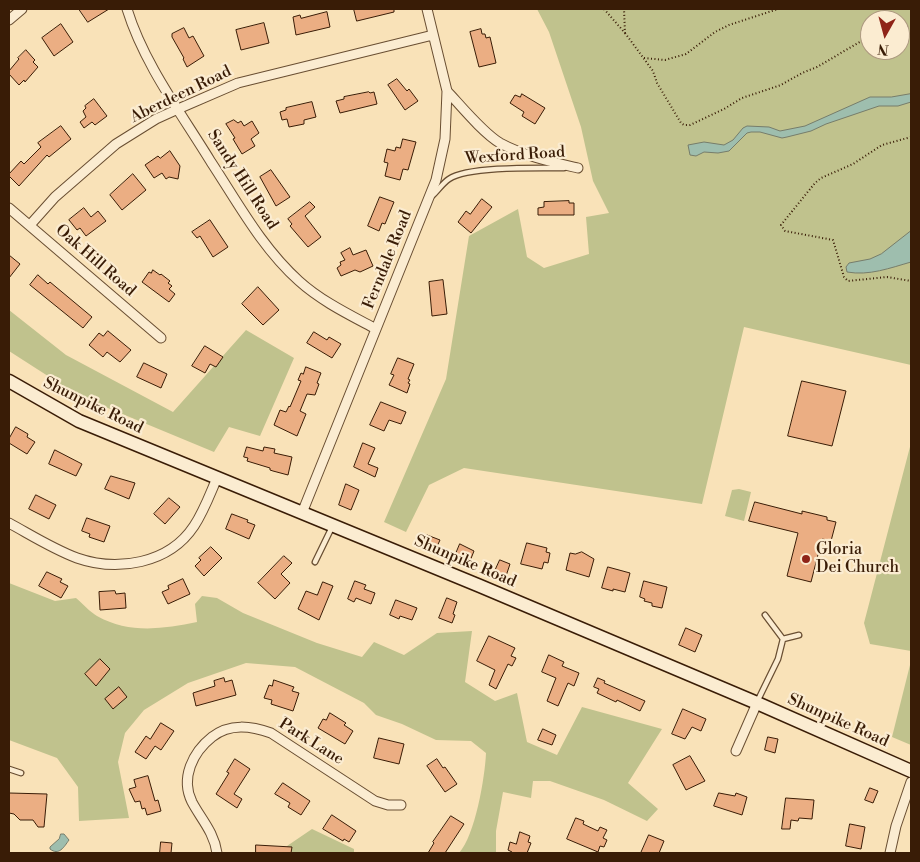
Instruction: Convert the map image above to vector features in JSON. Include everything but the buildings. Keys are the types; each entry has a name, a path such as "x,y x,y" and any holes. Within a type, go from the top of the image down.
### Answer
{"main road":[{"name":"Shunpike Road","path":"9,382 79,421 757,703 911,771"}],"street":[{"path":"9,20 22,9"},
{"name":"Sandy Hill Road","path":"128,9 146,54 178,109 256,232 299,281 335,306 376,329"},
{"name":"Ferndale Road","path":"302,513 436,180 445,139 447,91 427,9"},
{"name":"Aberdeen Road","path":"30,225 55,196 116,144 178,109 238,83 433,34"},
{"name":"Wexford Road","path":"447,91 475,121 499,142 540,160 578,168"},
{"name":"Oak Hill Road","path":"9,208 161,338"},
{"path":"9,523 60,550 91,562 118,565 144,561 169,550 185,538 194,528 217,478"},
{"path":"736,750 757,703"},
{"name":"Park Lane","path":"217,853 210,829 189,794 188,774 192,762 203,745 213,736 231,728 252,728 271,734 375,801 388,805 401,805"},
{"path":"890,853 896,826 911,782"}],"lane":[{"name":"Wexford Road","path":"428,200 449,178 465,173 491,170 578,168"},
{"path":"315,562 332,525"},
{"path":"765,615 783,639"},
{"path":"783,639 799,635"},
{"path":"757,703 778,659 783,639"},
{"path":"9,768 21,773"}],"path":[{"path":"604,9 625,33 653,71 657,83 684,125 690,125 724,110 742,98 781,85 860,42"},
{"path":"624,9 625,33"},
{"path":"644,58 665,60 686,54 715,32 729,25 778,9"},
{"path":"911,137 882,145 853,164 821,178 814,183 781,225 785,231 833,240 844,277 848,281 882,278 911,281"}],"green space":[{"path":"537,9 911,9 911,365 744,327 702,504 464,468 429,485 406,532 384,522 446,379 469,236 518,209 527,257 544,268 589,254 586,217 609,213 593,181 581,127 549,32"},
{"path":"9,310 66,355 173,412 246,330 294,358 260,436 229,427 214,452 79,396 9,351"},
{"path":"911,443 911,651 870,644 864,623"},
{"path":"739,489 751,492 744,521 725,516 732,490"},
{"path":"9,583 55,601 76,598 97,616 121,626 134,628 172,627 197,622 195,604 202,596 217,598 243,613 317,643 362,657 374,642 404,655 437,633 472,631 465,682 495,701 517,693 527,742 557,755 582,707 662,729 628,783 658,809 647,821 604,800 550,781 533,781 531,798 503,792 496,831 496,853 459,853 470,834 478,806 486,753 471,741 436,740 402,724 376,715 364,703 295,667 246,663 188,683 144,710 125,733 118,762 129,818 79,821 78,787 57,758 9,740"},
{"path":"911,661 911,745 892,737"},
{"path":"312,829 354,849 354,853 286,853 287,846"}],"shaded area":[{"path":"911,94 911,102 898,106 879,106 811,131 782,138 760,132 751,132 747,133 729,151 718,153 704,152 696,156 690,155 688,145 704,142 724,145 733,140 747,126 769,127 780,131 805,126 870,97 891,97"},
{"path":"911,231 911,262 871,272 847,272 846,267 849,263 870,259 881,254"},
{"path":"61,834 64,834 69,840 61,850 53,851 50,847 59,839"}],"place":[{"name":"Gloria Dei Church","path":"806,559"}]}
